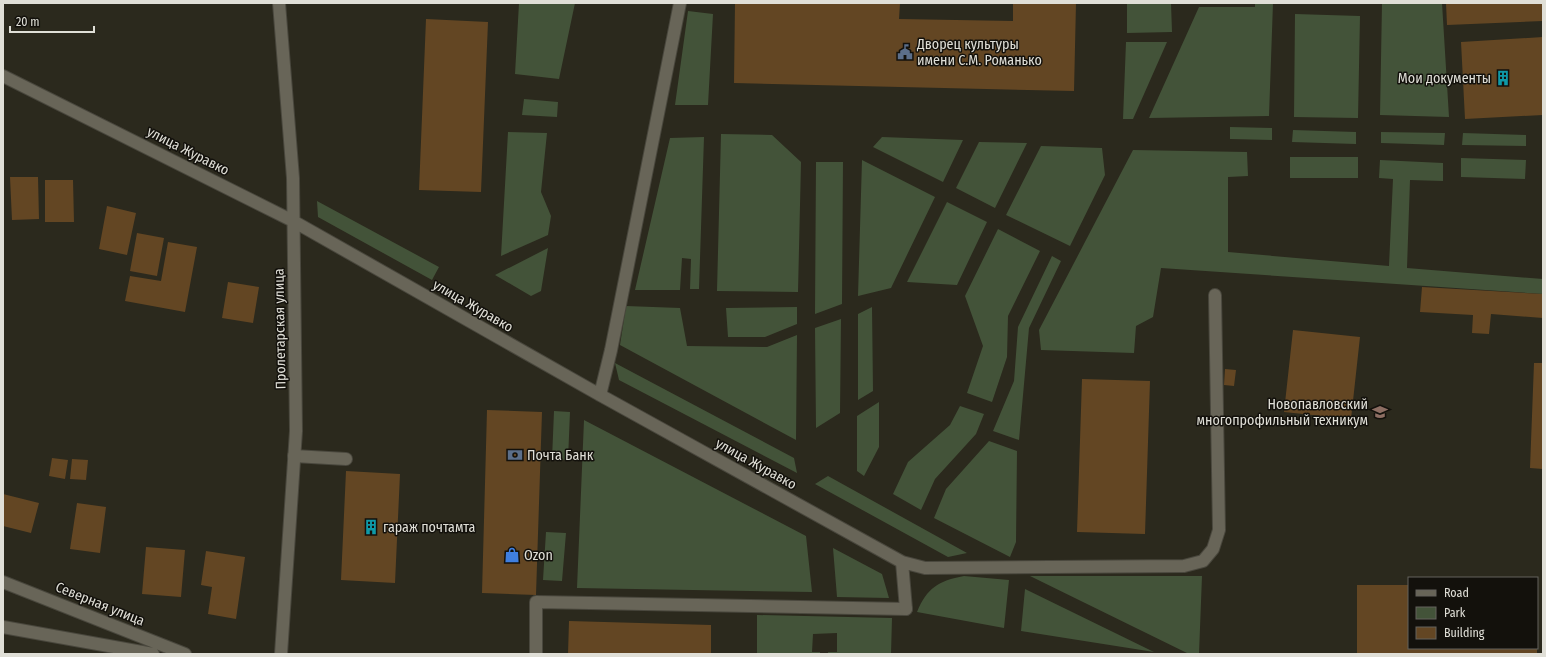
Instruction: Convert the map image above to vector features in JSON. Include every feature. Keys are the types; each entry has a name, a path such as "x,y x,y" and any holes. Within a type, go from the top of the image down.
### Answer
{"street":[{"name":"Пролетарская улица","path":"279,3 293,178 296,423 281,654"},
{"path":"600,395 613,342 680,3"},
{"name":"улица Журавко","path":"3,76 294,221 600,395 902,562 925,568 1184,566 1203,561 1213,549 1219,530 1215,295"},
{"path":"294,456 346,459"},
{"path":"536,654 536,602 906,609 902,562"},
{"name":"Северная улица","path":"3,582 185,654"},
{"path":"3,627 153,654"}],"green space":[{"path":"519,3 575,3 559,79 515,74"},
{"path":"1127,3 1171,3 1172,32 1127,33"},
{"path":"1255,3 1273,3 1269,116 1149,118 1199,7 1255,7"},
{"path":"1382,3 1442,3 1449,117 1380,115"},
{"path":"688,11 713,14 708,105 675,105"},
{"path":"1295,14 1360,16 1358,118 1294,117"},
{"path":"1126,42 1167,42 1133,119 1123,119"},
{"path":"524,99 558,102 557,117 522,115"},
{"path":"1230,127 1272,128 1272,140 1230,139"},
{"path":"1293,130 1356,132 1356,144 1292,142"},
{"path":"508,132 547,133 541,192 551,216 548,235 501,256"},
{"path":"1381,132 1445,133 1444,145 1381,143"},
{"path":"1463,133 1526,135 1526,146 1462,145"},
{"path":"721,134 772,135 801,162 798,292 717,291"},
{"path":"704,137 699,289 690,289 691,259 682,258 680,290 635,290 670,138"},
{"path":"882,137 963,140 943,182 873,147"},
{"path":"979,142 1027,143 995,208 956,188"},
{"path":"1041,146 1102,148 1105,175 1070,246 1006,215"},
{"path":"1133,150 1247,152 1248,176 1228,177 1228,252 1389,266 1393,179 1379,178 1380,160 1443,163 1443,181 1410,180 1407,268 1543,279 1543,294 1161,268 1153,317 1136,326 1134,353 1041,350 1039,330"},
{"path":"1290,157 1358,157 1358,178 1290,178"},
{"path":"1461,158 1526,160 1525,179 1461,177"},
{"path":"862,160 935,197 891,288 858,296"},
{"path":"816,162 843,162 842,304 815,314"},
{"path":"317,201 439,267 432,280 318,217"},
{"path":"947,202 987,222 957,285 907,282"},
{"path":"998,229 1040,251 1008,316 1007,357 992,402 967,393 983,346 965,296"},
{"path":"548,248 541,291 531,296 495,275"},
{"path":"1052,256 1061,261 1029,328 1019,440 993,431 1014,381 1018,327"},
{"path":"626,306 680,308 687,346 767,347 797,335 796,440 620,345"},
{"path":"797,307 797,324 765,337 728,337 726,308"},
{"path":"872,307 873,391 858,400 858,314"},
{"path":"841,319 840,413 816,428 815,328"},
{"path":"615,363 794,458 797,473 619,380"},
{"path":"879,402 879,447 864,476 857,471 857,416"},
{"path":"960,406 984,414 976,434 935,479 921,510 893,494 908,462 950,425"},
{"path":"554,411 570,412 568,460 552,459"},
{"path":"584,420 806,536 812,592 577,588"},
{"path":"989,441 1017,451 1016,542 1010,557 934,518 946,489"},
{"path":"828,476 967,553 948,557 815,484"},
{"path":"546,532 566,533 562,581 543,580"},
{"path":"833,548 882,574 889,598 837,597"},
{"path":"964,576 1009,580 1004,628 917,612 929,591 934,587 947,580"},
{"path":"1030,576 1202,576 1199,654 1189,654"},
{"path":"1025,589 1154,652 1021,631"},
{"path":"757,615 892,618 891,654 828,654 828,652 837,652 837,633 813,634 812,652 820,652 820,654 757,654"}],"building":[{"name":"Дворец культуры имени С.М. Романько","path":"735,3 900,3 899,19 1013,21 1013,3 1076,3 1074,91 734,83"},
{"path":"1446,3 1543,3 1543,21 1447,25"},
{"path":"426,19 488,22 481,192 419,190"},
{"name":"Мои документы","path":"1543,37 1543,115 1465,119 1461,42"},
{"path":"10,177 38,177 39,219 12,220"},
{"path":"45,180 73,180 74,222 45,222"},
{"path":"107,206 136,213 127,255 99,249"},
{"path":"137,233 164,238 157,276 130,271"},
{"path":"168,242 197,247 185,312 125,301 130,276 161,281"},
{"path":"228,282 259,287 253,323 222,318"},
{"path":"1422,287 1543,294 1543,318 1491,314 1489,334 1472,333 1473,315 1420,312"},
{"path":"1293,330 1360,337 1351,419 1284,412"},
{"path":"1534,363 1543,363 1543,469 1530,468"},
{"path":"1225,369 1236,370 1234,386 1224,385"},
{"path":"1082,379 1150,381 1145,534 1077,532"},
{"path":"487,410 542,412 536,595 482,593"},
{"path":"52,458 68,460 65,479 49,476"},
{"path":"72,459 88,460 86,480 70,479"},
{"name":"гараж почтамта","path":"346,471 400,474 395,583 341,580"},
{"path":"3,494 39,503 31,533 3,526"},
{"path":"77,503 106,507 100,553 70,549"},
{"path":"146,547 185,550 181,597 142,594"},
{"path":"206,551 245,557 236,619 208,614 212,587 201,585"},
{"path":"1357,585 1408,585 1408,649 1537,649 1537,654 1357,654"},
{"path":"569,621 711,625 711,654 568,654"}],"place":[{"name":"Дворец культуры имени С.М. Романько","path":"905,52"},
{"name":"Мои документы","path":"1503,78"},
{"name":"Новопавловский многопрофильный техникум","path":"1380,412"},
{"name":"Почта Банк","path":"515,455"},
{"name":"гараж почтамта","path":"371,527"},
{"name":"Ozon","path":"512,555"}]}
